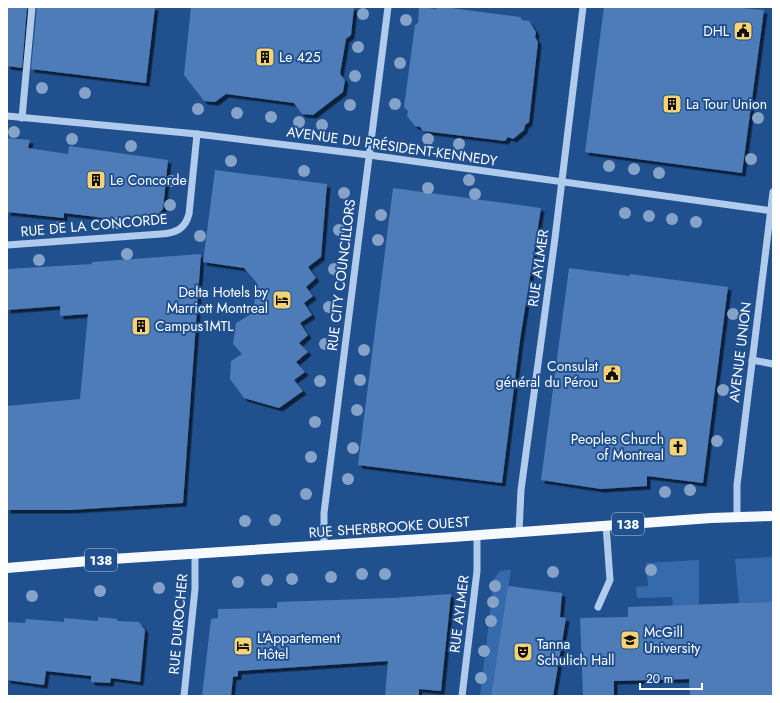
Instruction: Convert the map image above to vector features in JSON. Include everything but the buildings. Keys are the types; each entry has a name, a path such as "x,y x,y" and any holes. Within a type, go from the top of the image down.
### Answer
{"main road":[{"name":"RUE SHERBROOKE OUEST","path":"7,568 737,516 773,516"}],"street":[{"path":"22,118 32,7"},
{"name":"RUE CITY COUNCILLORS","path":"324,546 324,513 388,7"},
{"name":"RUE AYLMER","path":"519,532 521,490 562,182 583,7"},
{"name":"AVENUE DU PRÉSIDENT-KENNEDY","path":"7,116 197,134 369,155 772,210"},
{"name":"RUE DE LA CONCORDE","path":"7,245 161,234 170,233 179,229 186,223 189,214 197,134"},
{"name":"AVENUE UNION","path":"737,516 737,485 772,210 773,192"},
{"path":"752,360 773,364"},
{"path":"598,607 610,580 606,525"},
{"name":"RUE AYLMER","path":"462,696 477,571 477,535"},
{"name":"RUE DUROCHER","path":"184,696 195,589 195,554"}],"shaded area":[{"path":"773,557 773,602 739,603 735,559"},
{"path":"699,560 699,605 673,606 672,597 637,598 636,587 648,586 646,563"},
{"path":"511,570 491,696 480,696 494,579 499,572"}],"place":[{"name":"DHL","path":"743,31"},
{"name":"Le 425","path":"265,57"},
{"name":"La Tour Union","path":"672,104"},
{"name":"Le Concorde","path":"96,180"},
{"name":"Delta Hotels by Marriott Montreal","path":"282,300"},
{"name":"Campus1MTL","path":"141,326"},
{"name":"Consulat général du Pérou","path":"612,374"},
{"name":"Peoples Church of Montreal","path":"678,447"},
{"name":"McGill University","path":"630,640"},
{"name":"L'Appartement Hôtel","path":"243,646"},
{"name":"Tanna Schulich Hall","path":"523,652"}]}
